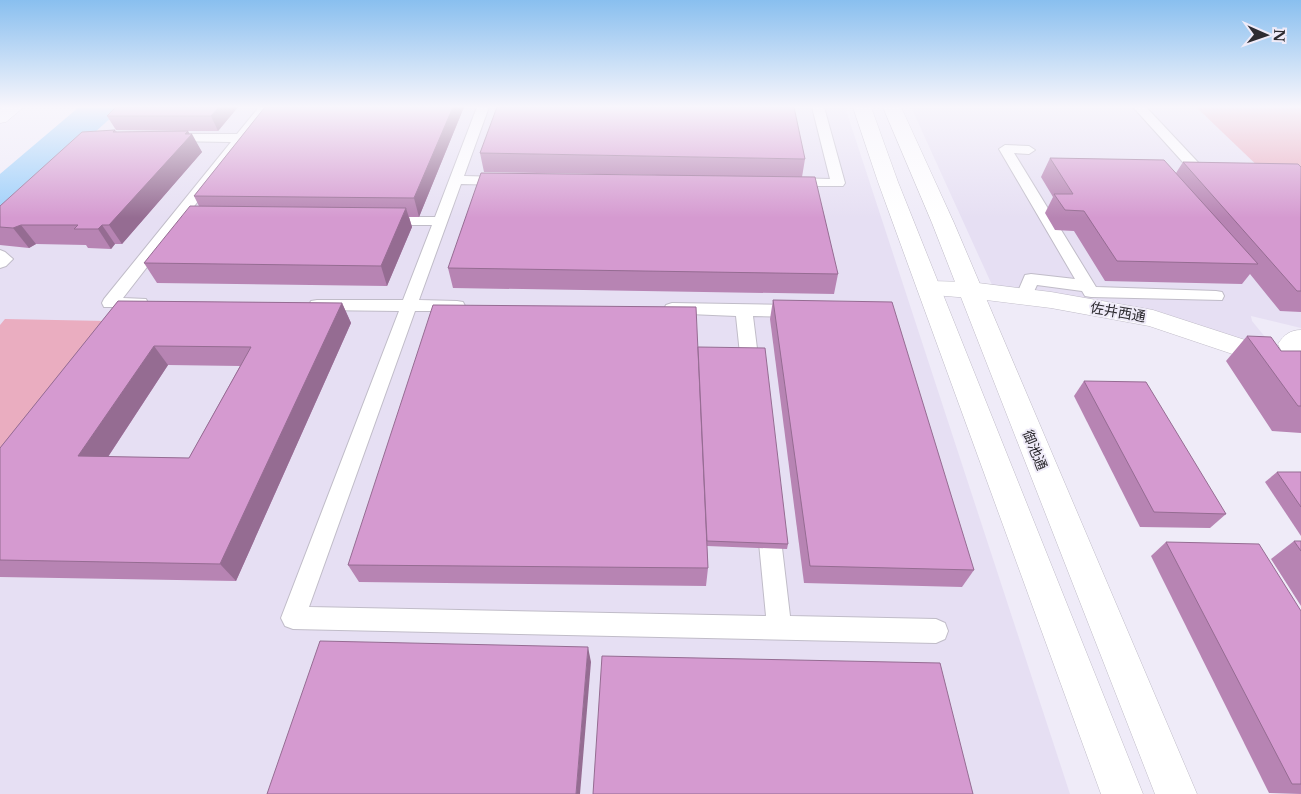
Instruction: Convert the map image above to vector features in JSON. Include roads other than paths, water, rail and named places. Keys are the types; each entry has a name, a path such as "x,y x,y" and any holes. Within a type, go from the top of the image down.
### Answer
{"street":[{"path":"875,144 928,289 1122,794"},
{"name":"御池通","path":"908,144 970,290 1176,794"},
{"name":"佐井西通","path":"928,289 970,290 1024,296 1153,318 1301,368"},
{"path":"1301,339 1296,339 1291,344 1301,363"}],"lane":[{"path":"158,303 110,303 235,144"},
{"path":"469,144 293,618 936,631"},
{"path":"779,182 838,183 828,144"},
{"path":"1176,144 1209,177 1184,176"},
{"path":"1029,150 1005,149 1091,292 1216,296"},
{"path":"456,180 515,181"},
{"path":"176,219 196,219"},
{"path":"372,220 441,221"},
{"path":"0,255 5,259 0,263"},
{"path":"1024,296 1031,279 1088,286"},
{"path":"304,305 469,306"},
{"path":"656,309 810,311"},
{"path":"744,310 753,389"},
{"path":"765,499 779,628"}],"waterway":[{"path":"0,195 58,144"}]}
